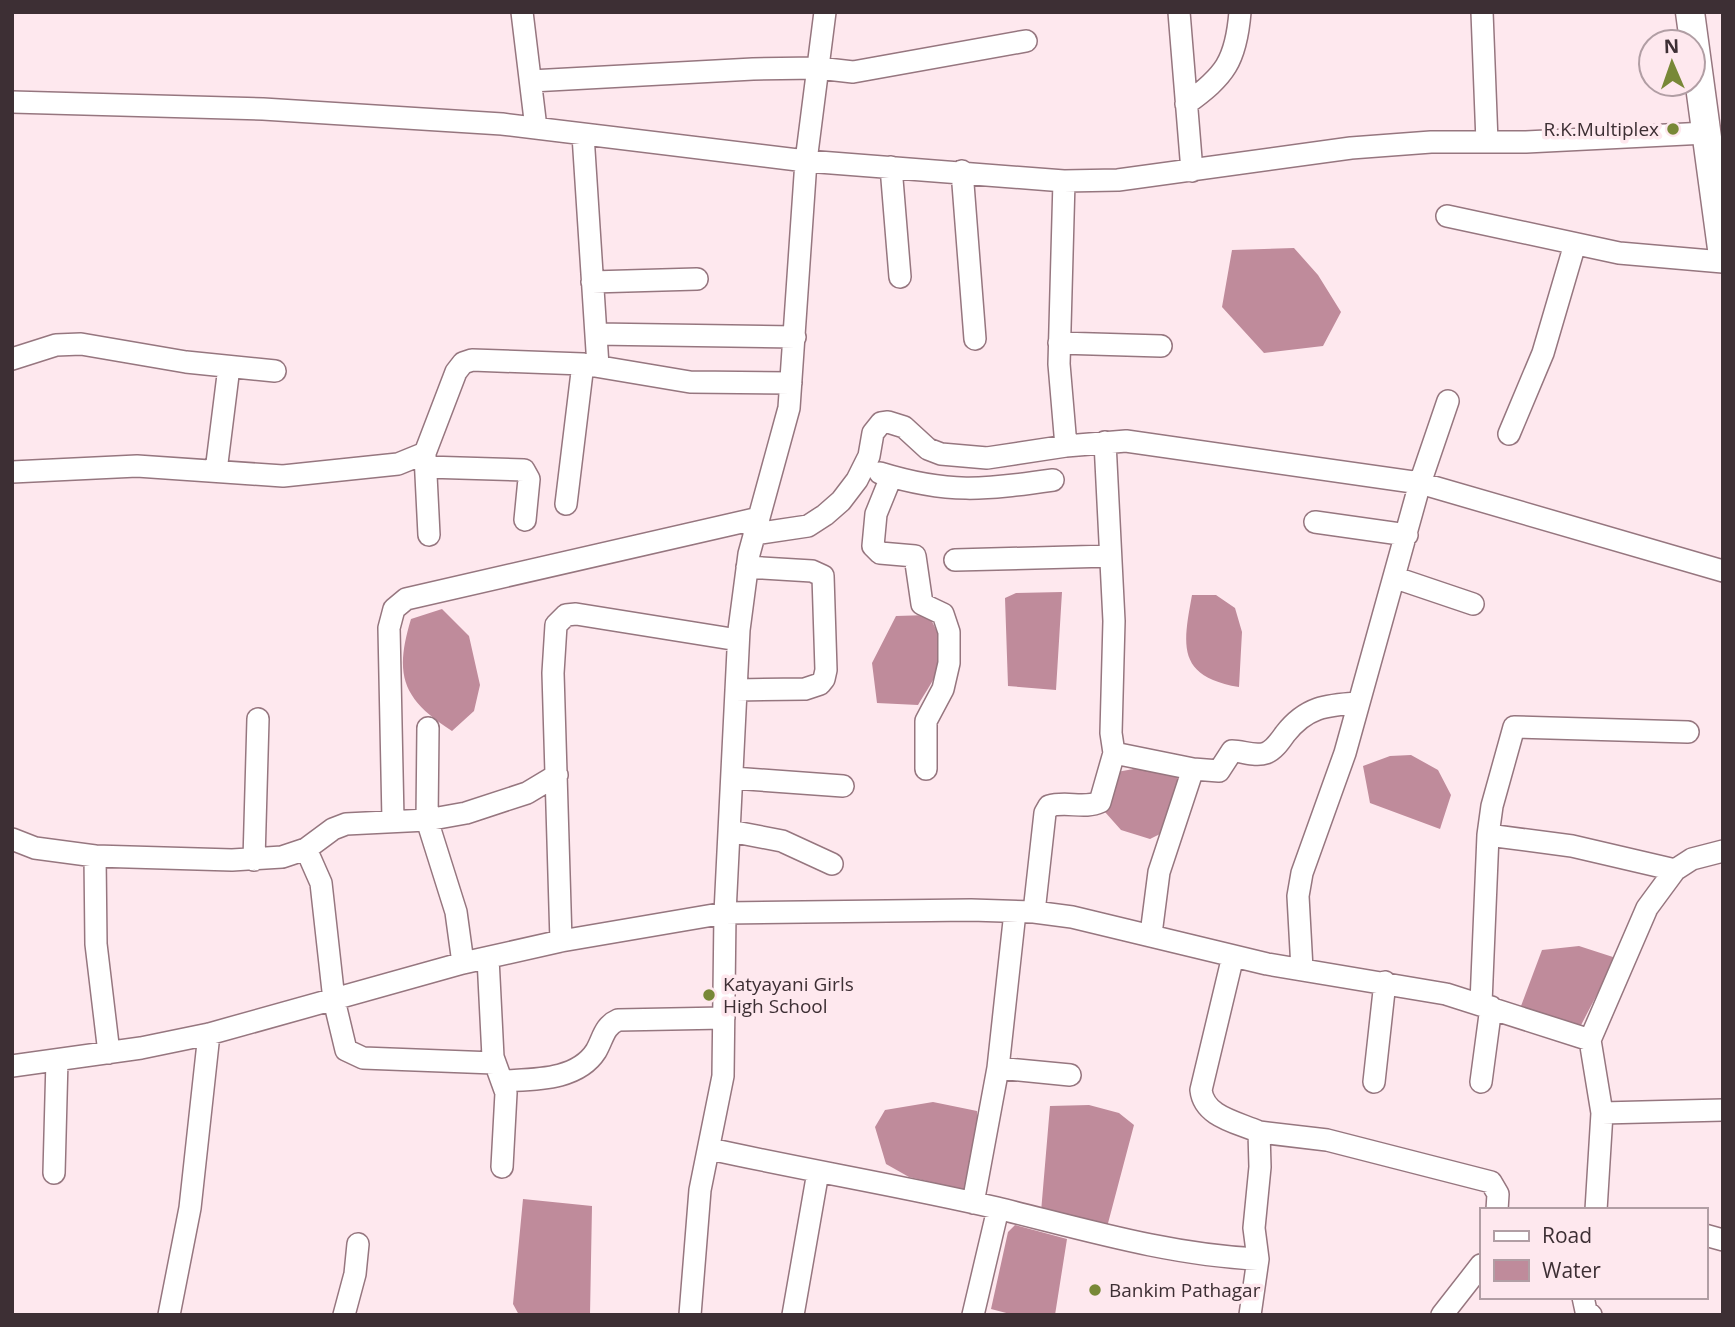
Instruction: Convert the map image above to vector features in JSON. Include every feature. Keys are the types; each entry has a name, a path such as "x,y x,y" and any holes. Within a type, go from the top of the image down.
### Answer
{"main road":[{"path":"1690,12 1714,132 1723,256"}],"street":[{"path":"522,12 536,128"},
{"path":"690,1315 696,1219 723,1076 725,913 738,640 747,567 789,408 806,161 825,12"},
{"path":"1179,12 1192,171"},
{"path":"1186,104 1214,84 1224,72 1238,38 1240,12"},
{"path":"1482,12 1488,142"},
{"path":"531,81 818,68 839,72 870,70 1026,41"},
{"path":"12,102 263,109 536,128 806,161 1064,181 1118,180 1351,148 1714,132"},
{"path":"566,504 596,334 583,135"},
{"path":"891,167 900,277"},
{"path":"962,171 975,339"},
{"path":"1064,181 1059,343 1066,446"},
{"path":"1447,216 1575,244 1659,258 1723,262"},
{"path":"1509,434 1539,363 1575,244"},
{"path":"592,282 696,279"},
{"path":"596,334 795,337"},
{"path":"1059,343 1161,346"},
{"path":"12,359 56,345 80,344 229,367 275,371"},
{"path":"429,535 425,460 456,372 463,363 491,358 590,365 690,382 791,383"},
{"path":"216,471 229,367"},
{"path":"1302,969 1298,896 1302,873 1345,753 1396,578 1420,483 1448,401"},
{"path":"393,820 390,628 394,609 406,599 757,526 808,526 841,501 864,468 873,433 881,423 888,422 904,427 928,449 942,454 987,458 1105,442 1156,444 1420,483 1723,571"},
{"path":"973,1203 1024,912 1045,813 1049,806 1058,803 1093,805 1100,802 1114,753 1111,733 1114,621 1105,442"},
{"path":"12,471 104,466 283,476 425,460 524,470 529,479 525,520"},
{"path":"864,468 891,477 952,490 1053,480"},
{"path":"891,477 876,514 873,546 880,553 915,556 922,604 943,614 949,632 946,680 926,721 926,769"},
{"path":"1315,522 1407,535"},
{"path":"954,560 1110,556"},
{"path":"736,690 814,687 824,679 825,670 823,576 812,571 747,567"},
{"path":"1396,578 1473,604"},
{"path":"561,941 552,644 560,619 576,614 738,640"},
{"path":"1114,753 1193,769 1219,771 1233,751 1265,754 1273,749 1296,720 1310,710 1323,705 1358,703"},
{"path":"254,860 258,719"},
{"path":"1481,1082 1486,1005 1488,835 1492,806 1514,727 1688,732"},
{"path":"428,728 427,820 456,912 463,963"},
{"path":"1151,934 1159,872 1193,769"},
{"path":"12,839 35,848 95,856 254,860 282,857 306,849 333,829 346,824 427,820 497,805 527,793 557,775"},
{"path":"733,778 843,786"},
{"path":"730,831 782,841 832,864"},
{"path":"1488,835 1572,846 1675,870"},
{"path":"306,849 318,870 324,897 334,1000 343,1045 356,1056 549,1078 578,1067 595,1052 608,1026 618,1020 724,1018"},
{"path":"1595,1208 1602,1113 1590,1040 1647,908 1675,870 1692,859 1723,852"},
{"path":"95,856 96,944 110,1053"},
{"path":"12,1066 110,1053 209,1034 463,963 561,941 725,913 1024,912 1151,934 1233,956 1385,982 1486,1005 1590,1040"},
{"path":"1233,956 1203,1075 1202,1101 1210,1111 1259,1132 1327,1140 1491,1182 1498,1194 1497,1208"},
{"path":"488,958 490,1038 506,1093 502,1167"},
{"path":"1374,1082 1385,982"},
{"path":"169,1315 190,1208 209,1034"},
{"path":"54,1173 57,1060"},
{"path":"998,1068 1070,1075"},
{"path":"1602,1113 1723,1111"},
{"path":"1250,1315 1258,1259 1254,1228 1260,1167 1259,1132"},
{"path":"710,1149 973,1203 1111,1237 1206,1254 1258,1259"},
{"path":"793,1315 818,1172"},
{"path":"973,1315 998,1209"},
{"path":"344,1315 355,1274 358,1244"},
{"path":"1442,1315 1480,1266"},
{"path":"1583,1299 1586,1311 1591,1315"}],"water":[{"path":"1294,248 1318,275 1341,312 1323,346 1264,353 1222,307 1232,250"},
{"path":"1062,592 1056,690 1008,686 1005,598 1016,593"},
{"path":"1192,595 1216,595 1235,608 1242,632 1239,687 1204,675 1188,656 1186,643"},
{"path":"442,609 469,636 480,685 474,711 452,731 422,708 406,684 403,671 403,656 411,619"},
{"path":"928,615 936,629 942,651 941,661 932,681 918,705 877,703 872,663 896,616"},
{"path":"1411,755 1438,770 1451,795 1440,829 1370,803 1363,766 1390,756"},
{"path":"1145,767 1185,777 1170,829 1150,839 1121,830 1105,812 1111,773"},
{"path":"1579,946 1616,958 1579,1029 1521,1006 1542,950"},
{"path":"933,1102 977,1111 977,1138 966,1190 909,1177 886,1164 875,1127 885,1110"},
{"path":"1089,1105 1119,1113 1134,1125 1107,1227 1041,1212 1050,1106"},
{"path":"523,1199 592,1206 590,1315 519,1315 513,1304"},
{"path":"1015,1225 1067,1239 1055,1315 1014,1315 991,1309 1008,1232"}],"place":[{"name":"R.K.Multiplex","path":"1673,129"},
{"name":"Katyayani Girls High School","path":"709,995"},
{"name":"Bankim Pathagar","path":"1095,1290"}]}
